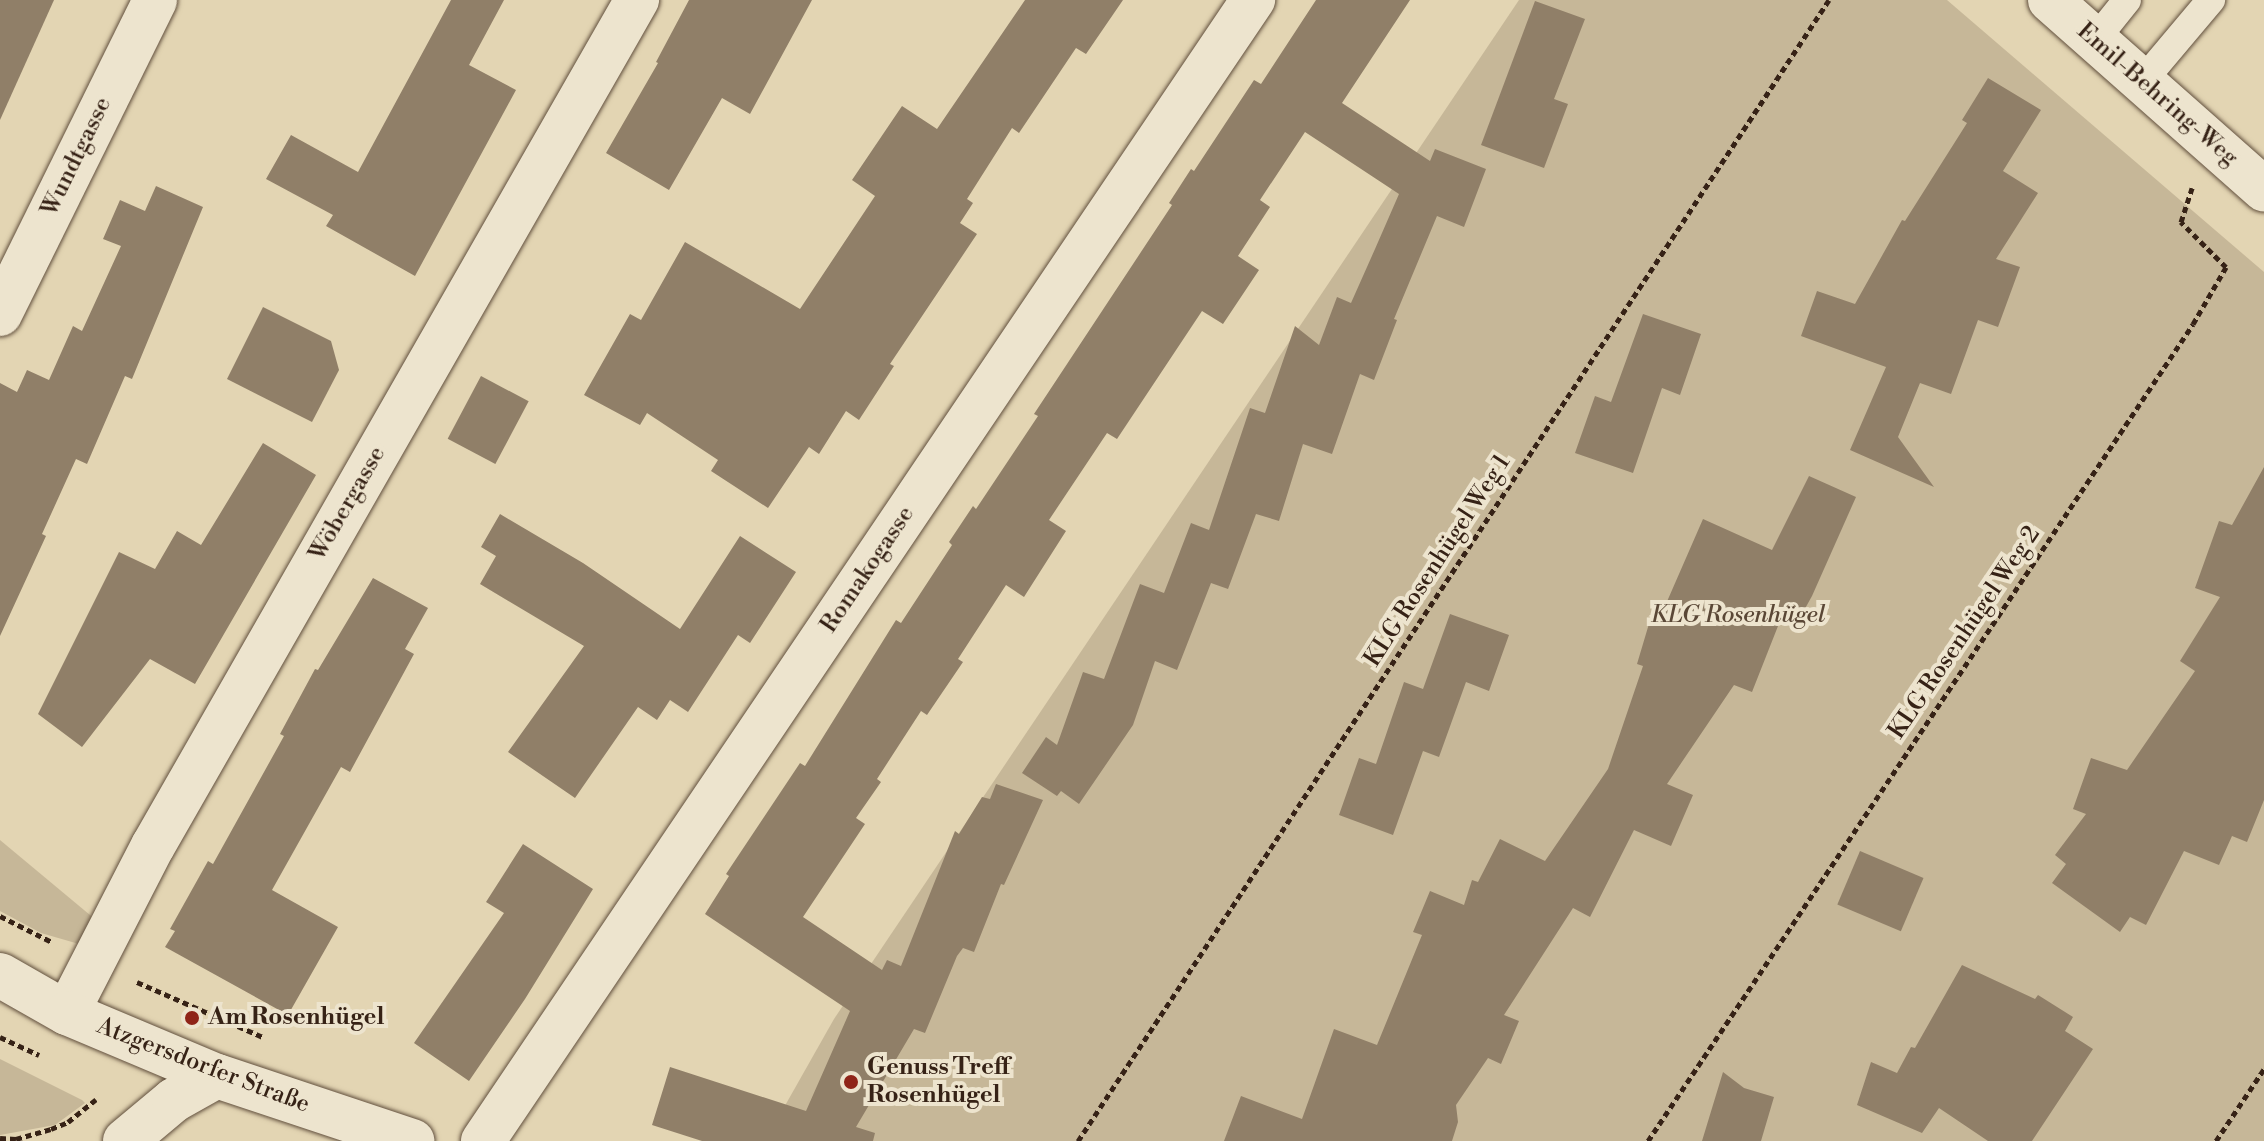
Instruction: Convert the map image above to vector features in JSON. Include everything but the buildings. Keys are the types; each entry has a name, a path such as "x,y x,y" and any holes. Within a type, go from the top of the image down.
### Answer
{"street":[{"name":"Wundtgasse","path":"0,314 155,0"},
{"name":"Wöbergasse","path":"67,1013 153,846 637,0"},
{"name":"Romakogasse","path":"483,1141 1253,0"},
{"name":"Emil-Behring-Weg","path":"2050,0 2264,189"},
{"name":"Atzgersdorfer Straße","path":"0,975 67,1013 217,1076 412,1141"},
{"path":"125,1141 174,1100 217,1076"}],"lane":[{"path":"2095,40 2127,0"},
{"path":"2141,83 2211,0"}],"path":[{"name":"KLG Rosenhügel Weg 1","path":"1078,1141 1829,0"},
{"name":"KLG Rosenhügel Weg 2","path":"1648,1141 2193,324 2226,267 2181,222 2207,139"},
{"path":"0,916 38,937 61,945"},
{"path":"2216,1141 2264,1069"},
{"path":"0,1138 16,1139 68,1122 104,1092"}],"green space":[{"name":"KLG Rosenhügel","path":"1519,0 1947,0 2264,272 2264,1141 765,1141 834,1019"},
{"path":"0,840 96,920 79,944 41,933 0,911"},
{"path":"0,1059 85,1103 55,1125 0,1135"}],"place":[{"name":"Am Rosenhügel","path":"192,1018"},
{"name":"Genuss Treff Rosenhügel","path":"851,1082"}]}
